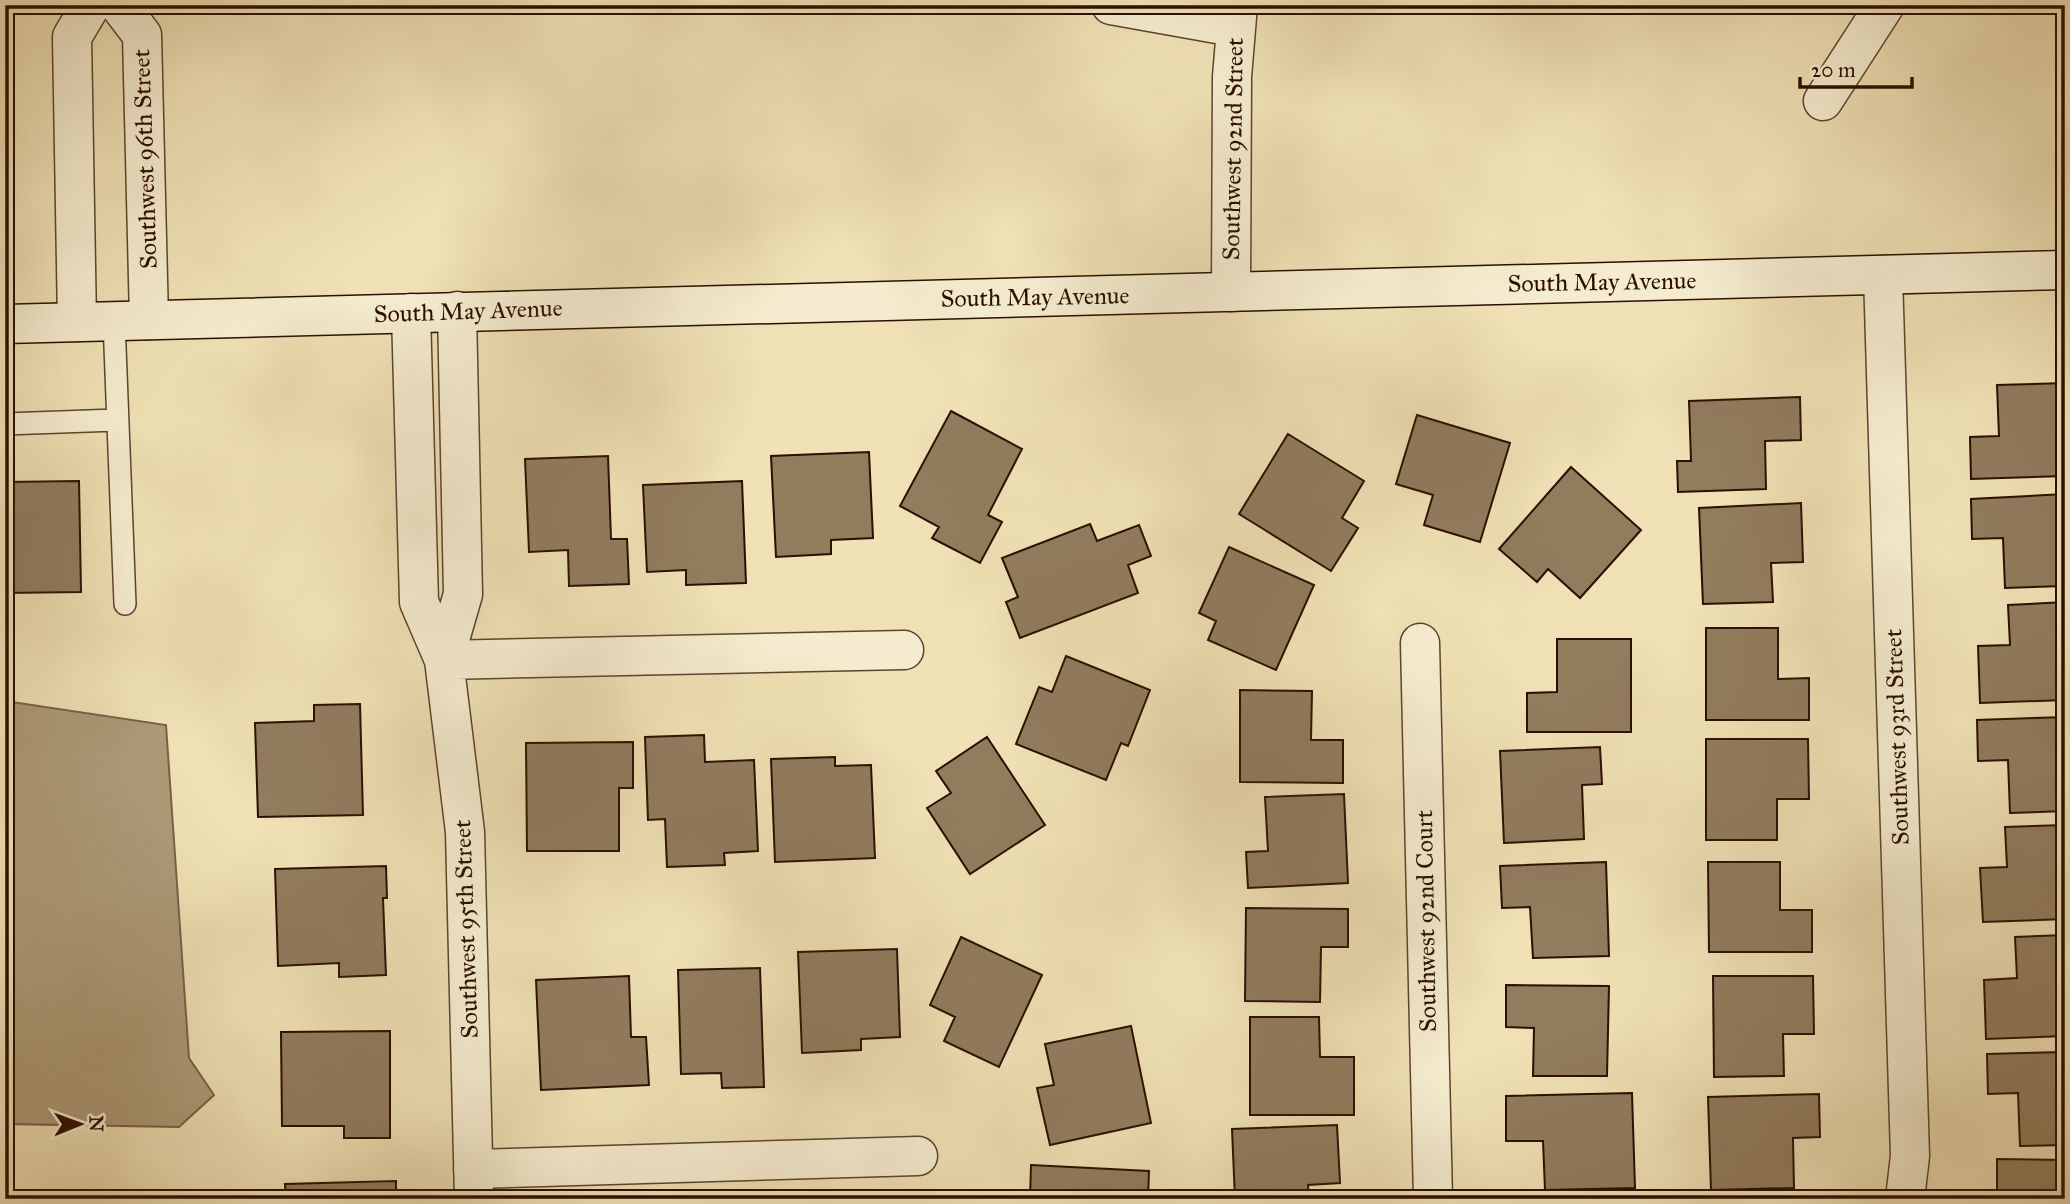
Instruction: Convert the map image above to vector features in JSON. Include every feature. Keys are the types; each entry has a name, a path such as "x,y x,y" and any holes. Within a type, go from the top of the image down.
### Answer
{"street":[{"path":"91,5 72,37 113,321"},
{"name":"Southwest 96th Street","path":"113,321 142,35 118,5"},
{"path":"1111,5 1236,16"},
{"path":"1823,101 1885,5"},
{"name":"Southwest 92nd Street","path":"1231,292 1236,16"},
{"name":"South May Avenue","path":"5,324 2065,270"},
{"name":"Southwest 93rd Street","path":"1883,275 1910,1156 1905,1199"},
{"name":"Southwest 95th Street","path":"444,660 463,594 457,311"},
{"name":"Southwest 95th Street","path":"411,313 419,602 444,660 465,832 474,1184"},
{"name":"Southwest 92nd Court","path":"1420,643 1433,1199"},
{"path":"444,660 904,649"},
{"path":"474,1184 918,1156"}],"lane":[{"path":"113,321 125,604"},
{"path":"5,424 116,420"},
{"path":"417,529 461,528"}],"shaded area":[{"path":"5,701 166,725 189,1058 214,1095 179,1127 5,1124"}],"building":[{"path":"2065,383 2065,476 1971,479 1970,437 1999,436 1997,385"},
{"path":"1800,397 1801,440 1765,441 1766,489 1678,492 1677,461 1691,461 1689,401"},
{"path":"951,411 1022,449 988,515 1002,522 980,563 932,538 939,527 900,506"},
{"path":"1417,415 1510,443 1480,542 1424,525 1433,495 1396,484"},
{"path":"1288,434 1364,481 1342,518 1358,528 1331,571 1239,514"},
{"path":"869,452 873,538 831,540 831,554 776,557 771,456"},
{"path":"608,456 611,539 627,539 629,584 569,586 568,550 529,552 525,459"},
{"path":"1571,467 1641,530 1580,598 1548,569 1537,582 1499,549"},
{"path":"79,481 81,592 5,593 5,482"},
{"path":"742,481 746,583 686,585 686,570 647,572 643,485"},
{"path":"2065,494 2065,586 2005,588 2003,538 1972,539 1971,499"},
{"path":"1801,503 1803,562 1771,563 1773,602 1703,604 1699,508"},
{"path":"1090,524 1097,541 1139,525 1151,556 1128,565 1138,593 1020,638 1006,602 1018,597 1002,558"},
{"path":"1229,547 1314,585 1276,670 1208,640 1216,621 1199,613"},
{"path":"2065,602 2065,700 1980,703 1978,646 2010,645 2008,605"},
{"path":"1706,628 1778,628 1778,679 1809,678 1809,720 1706,720"},
{"path":"1557,639 1631,639 1631,732 1527,732 1527,693 1557,692"},
{"path":"1066,656 1150,690 1128,746 1121,743 1106,780 1016,744 1039,687 1052,692"},
{"path":"1240,690 1312,691 1311,740 1343,740 1343,783 1240,782"},
{"path":"360,704 363,815 258,817 255,723 314,721 314,705"},
{"path":"2065,717 2065,811 2010,813 2008,760 1978,761 1977,720"},
{"path":"704,735 705,762 754,760 758,851 724,853 725,865 667,867 665,819 648,820 645,737"},
{"path":"987,737 1045,825 970,874 927,808 951,793 936,771"},
{"path":"1706,739 1808,739 1809,799 1777,799 1777,840 1706,840"},
{"path":"633,742 633,788 619,788 619,851 527,851 526,743"},
{"path":"1600,747 1602,784 1582,785 1584,839 1504,843 1500,751"},
{"path":"835,757 835,766 871,765 875,858 775,862 771,759"},
{"path":"1344,794 1348,883 1248,888 1246,852 1268,851 1265,797"},
{"path":"2065,825 2065,919 1983,922 1980,868 2007,867 2005,827"},
{"path":"1606,862 1609,956 1533,958 1530,907 1502,908 1500,866"},
{"path":"1708,862 1780,862 1780,910 1812,910 1812,952 1709,952"},
{"path":"386,866 387,898 383,898 386,975 339,977 339,963 278,966 275,869"},
{"path":"1246,908 1348,909 1348,947 1321,947 1320,1002 1245,1001"},
{"path":"2065,935 2065,1036 1986,1039 1984,980 2017,978 2015,937"},
{"path":"961,937 1042,975 999,1067 944,1041 955,1017 930,1005"},
{"path":"897,949 900,1037 861,1039 861,1050 802,1053 798,952"},
{"path":"760,968 764,1087 722,1088 721,1073 681,1074 678,970"},
{"path":"629,976 631,1037 646,1037 649,1085 541,1090 536,980"},
{"path":"1713,976 1813,976 1814,1034 1783,1034 1784,1076 1714,1077"},
{"path":"1506,985 1609,986 1607,1076 1533,1076 1534,1028 1506,1027"},
{"path":"1250,1017 1319,1017 1320,1057 1354,1057 1354,1115 1250,1115"},
{"path":"1131,1026 1151,1123 1050,1145 1037,1088 1054,1085 1045,1044"},
{"path":"390,1031 390,1138 344,1138 344,1126 282,1126 281,1032"},
{"path":"2065,1052 2065,1145 2020,1146 2018,1093 1988,1094 1987,1054"},
{"path":"1632,1093 1635,1188 1545,1190 1543,1141 1506,1141 1506,1096"},
{"path":"1819,1094 1820,1137 1793,1138 1794,1188 1711,1190 1708,1097"},
{"path":"1337,1125 1340,1183 1308,1185 1309,1199 1235,1199 1232,1129"},
{"path":"1997,1159 2065,1160 2065,1199 1997,1199"},
{"path":"1031,1165 1149,1171 1148,1199 1030,1199"},
{"path":"396,1181 396,1199 286,1199 285,1184"},
{"path":"155,1190 155,1199 99,1199 99,1192"}]}
